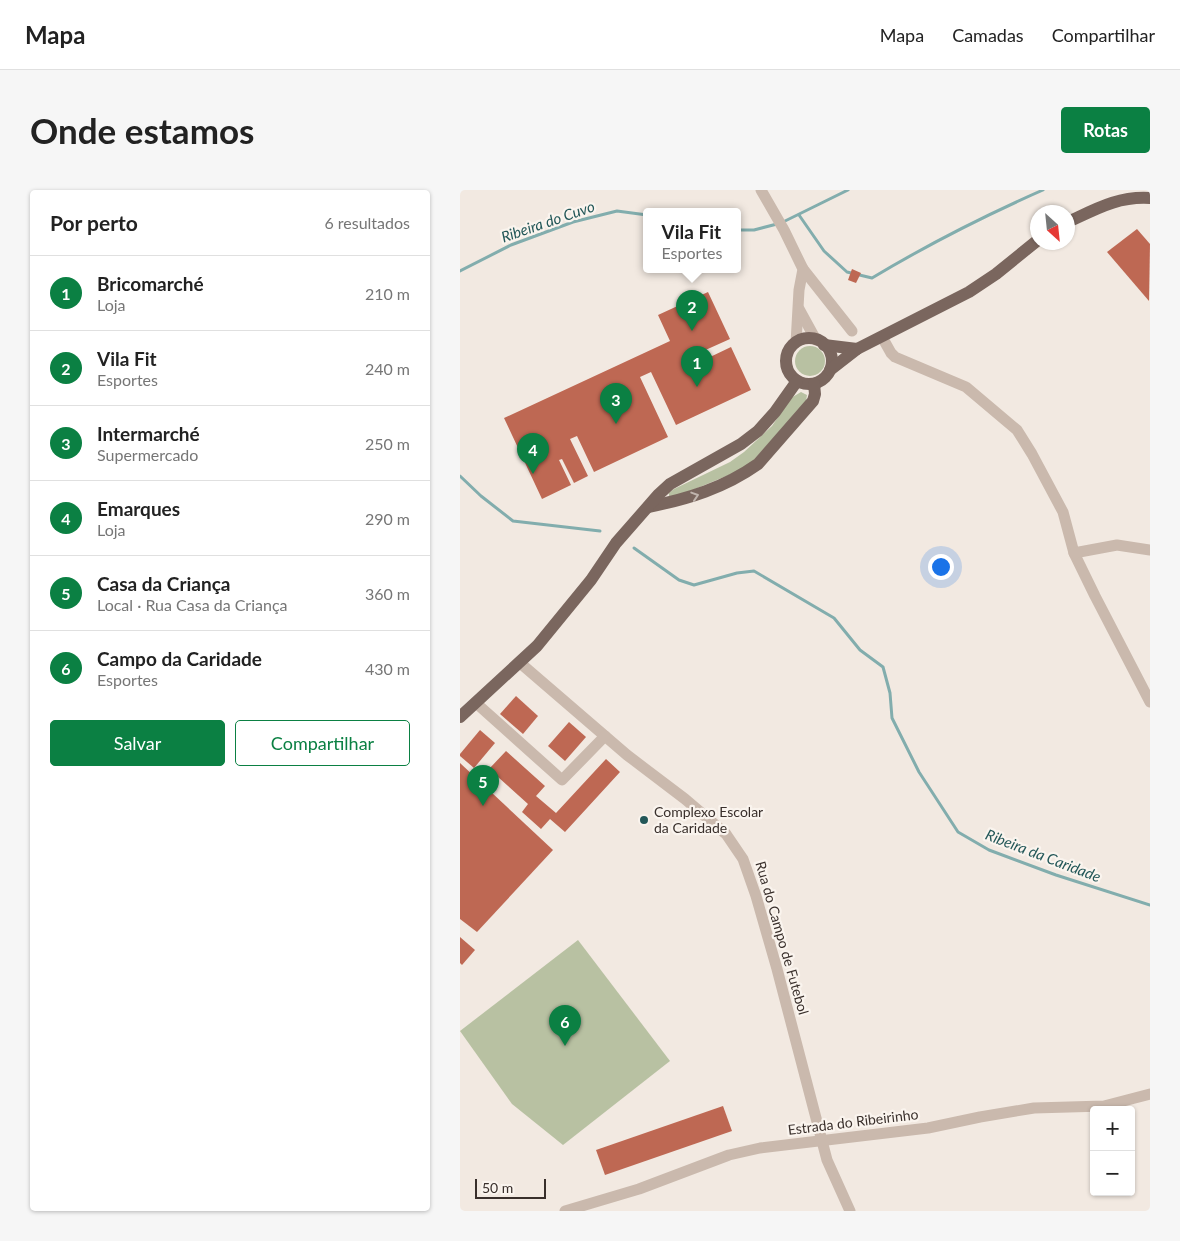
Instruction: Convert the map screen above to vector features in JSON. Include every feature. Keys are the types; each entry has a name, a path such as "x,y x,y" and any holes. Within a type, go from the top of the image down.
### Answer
{"main road":[{"path":"1075,219 1110,202 1134,197 1150,198"},
{"path":"857,349 809,339 796,343 787,355 787,370 796,381 804,384 814,384 826,377 830,370 857,349 969,292 996,274 1030,246"},
{"path":"820,342 831,357 830,370"},
{"path":"460,717 519,662 556,624 591,580 616,543 670,484 741,444 758,431 775,412 796,381"},
{"path":"648,506 680,500 711,490 747,472 758,464 813,401 815,394 814,384"}],"street":[{"path":"761,190 784,230 803,269 852,331"},
{"path":"796,343 799,290 803,269"},
{"path":"799,309 820,342"},
{"path":"882,337 895,357 966,387 1017,430 1063,512 1074,552 1094,596 1150,702"},
{"path":"1074,552 1116,545 1150,550"},
{"name":"Rua do Campo de Futebol","path":"519,662 605,736 726,834 743,859 756,896 777,970 827,1160 850,1211"},
{"path":"476,703 562,780 605,736"},
{"name":"Estrada do Ribeirinho","path":"565,1211 639,1189 729,1155 760,1148 928,1128 980,1116 1034,1108 1104,1106 1150,1094"}],"green space":[{"path":"810,346 821,350 825,361 821,372 810,376 799,372 795,361 799,350"},
{"path":"801,392 807,395 806,401 752,462 736,472 683,494 669,497 669,493 674,489 730,462 744,452 772,426 791,398"},
{"path":"578,940 670,1061 563,1145 512,1104 460,1031"}],"building":[{"path":"1137,229 1150,244 1149,301 1107,252"},
{"path":"852,269 861,273 856,283 848,280"},
{"path":"708,292 730,339 681,361 685,369 731,347 751,390 676,425 651,372 640,377 668,437 594,472 577,436 570,439 588,476 574,483 562,459 559,460 571,485 542,499 504,418 670,341 658,315"},
{"path":"516,696 538,716 523,734 500,714"},
{"path":"569,722 586,737 565,761 548,746"},
{"path":"480,730 495,743 474,768 460,754"},
{"path":"506,751 545,786 536,796 556,813 606,759 620,772 565,832 550,819 541,829 522,812 528,804 489,769"},
{"path":"460,763 553,850 477,932 460,919"},
{"path":"460,937 475,950 462,965 460,963"},
{"path":"723,1106 732,1131 605,1175 596,1150"}],"waterway":[{"name":"Ribeira do Cuvo","path":"783,222 848,190"},
{"path":"799,215 824,251 847,272 872,278 956,231 1043,190"},
{"name":"Ribeira do Cuvo","path":"460,271 511,245 573,222 617,211 643,214"},
{"name":"Ribeira do Cuvo","path":"741,230 754,230 777,224"},
{"name":"Ribeira da Caridade","path":"460,476 481,496 513,521 600,531"},
{"name":"Ribeira da Caridade","path":"634,548 679,580 694,585 737,573 754,571 834,618 860,650 883,667 890,693 892,718 919,772 958,832 989,850 1056,875 1150,905"}],"place":[{"name":"Vila Fit","path":"692,331"},
{"name":"Bricomarché","path":"697,387"},
{"name":"Intermarché","path":"616,424"},
{"name":"Emarques","path":"533,474"},
{"name":"Casa da Criança","path":"483,806"},
{"name":"Complexo Escolar da Caridade","path":"644,820"},
{"name":"Campo da Caridade","path":"565,1046"}]}
